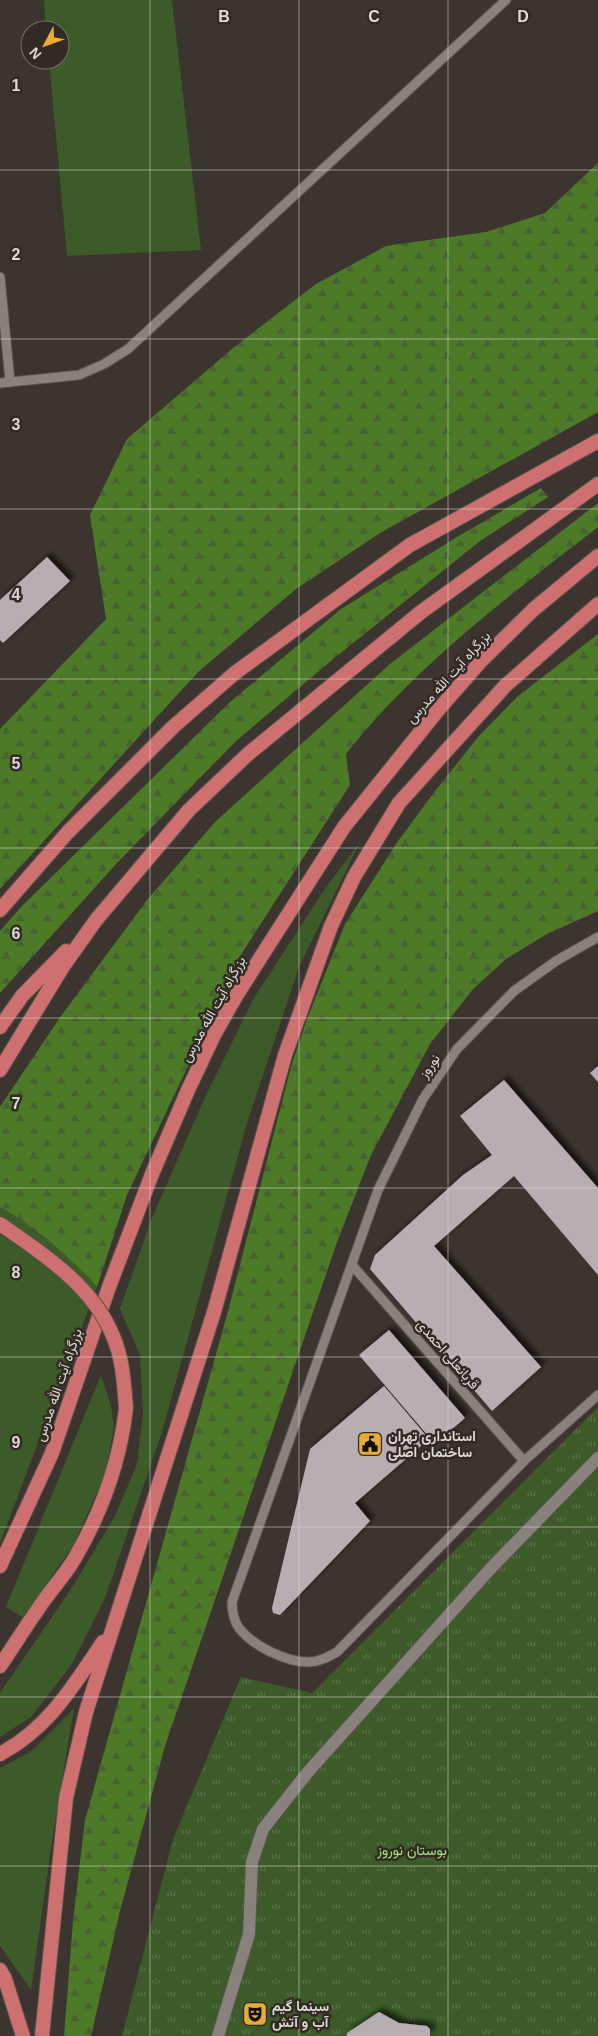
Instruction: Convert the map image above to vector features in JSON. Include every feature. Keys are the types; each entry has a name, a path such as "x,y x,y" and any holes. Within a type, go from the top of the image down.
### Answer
{"highway":[{"path":"0,910 68,832 174,726 235,673 410,545 598,440"},
{"path":"0,1027 22,996 96,920 190,810 248,754 421,612 598,484"},
{"name":"بزرگراه آیت الله مدرس","path":"0,1566 52,1453 108,1288 148,1182 214,1034 236,996 344,827 438,710 481,661 534,609 598,556"},
{"path":"42,2036 66,1798 86,1712 214,1312 285,1055 331,926 354,877 399,803 505,686 598,604"},
{"path":"0,1070 62,968 96,920"},
{"path":"0,1224 54,1262 74,1281 103,1317 113,1336 119,1355 124,1379 126,1408 122,1438 108,1491 96,1518 75,1558 0,1666"},
{"path":"0,1754 30,1734 63,1702 111,1631"},
{"path":"0,1970 5,1979 23,2036"}],"street":[{"path":"218,2036 249,1934 252,1862 263,1829 308,1773 491,1568 598,1458"}],"lane":[{"path":"0,383 79,375 104,364 128,349 506,0"},
{"path":"0,277 10,382"},
{"name":"نوروز","path":"524,1461 337,1652 324,1659 309,1662 294,1660 255,1642 239,1628 232,1613 232,1602 378,1190 424,1099 457,1049 514,991 556,960 598,937"},
{"name":"قربانعلی احمدی","path":"352,1265 524,1461"},
{"path":"524,1461 598,1395"}],"green space":[{"path":"44,0 172,0 201,250 67,256 50,70 70,70 70,20 45,20"},
{"path":"598,163 598,412 380,533 296,589 198,672 0,889 0,729 106,619 90,515 127,439 233,348 316,284 386,246 486,232 545,213"},
{"path":"541,488 548,497 480,541 337,656 236,741 116,864 0,993 0,931 21,907 230,702 341,609 457,537"},
{"path":"598,503 598,527 531,579 433,661 373,722 346,754 350,785 240,956 127,1195 97,1287 52,1243 0,1207 0,1107 61,1016 147,900 216,821 390,664"},
{"path":"598,634 598,911 547,934 506,959 473,989 430,1044 371,1155 337,1242 165,1746 120,1911 91,2036 64,2036 73,1921 85,1820 227,1315 291,1067 307,1019 345,924 396,844 432,795 478,737 517,697"},
{"path":"360,842 299,967 247,1123 162,1432 105,1598 72,1664 31,1717 0,1737 0,1693 73,1586 115,1516 137,1464 143,1414 140,1355 120,1309 152,1218 206,1095 254,998 324,890"},
{"path":"0,1207 52,1243 97,1287 0,1543"},
{"path":"101,1375 111,1406 114,1427 105,1474 73,1546 23,1617 6,1607"},
{"name":"بوستان نوروز","path":"598,1407 598,2036 122,2036 173,1839 241,1677 312,1693"},
{"path":"74,1709 54,1827 31,1990 0,1946 0,1768 32,1751"}],"building":[{"path":"47,557 70,581 3,643 0,640 0,600"},
{"path":"598,1066 598,1082 590,1073"},
{"path":"504,1080 598,1188 598,1275 514,1176 434,1246 541,1367 492,1411 370,1269 375,1255 463,1175 492,1155 460,1116"},
{"path":"389,1330 465,1418 435,1444 359,1355"},
{"path":"384,1386 429,1439 355,1503 370,1521 280,1615 273,1613 272,1608 310,1449"},
{"path":"379,2012 399,2023 427,2026 430,2029 430,2036 347,2036 347,2033"}],"place":[{"name":"استانداری تهران ساختمان اصلی","path":"370,1444"},
{"name":"سینما گیم آب و آتش","path":"255,2014"}]}
